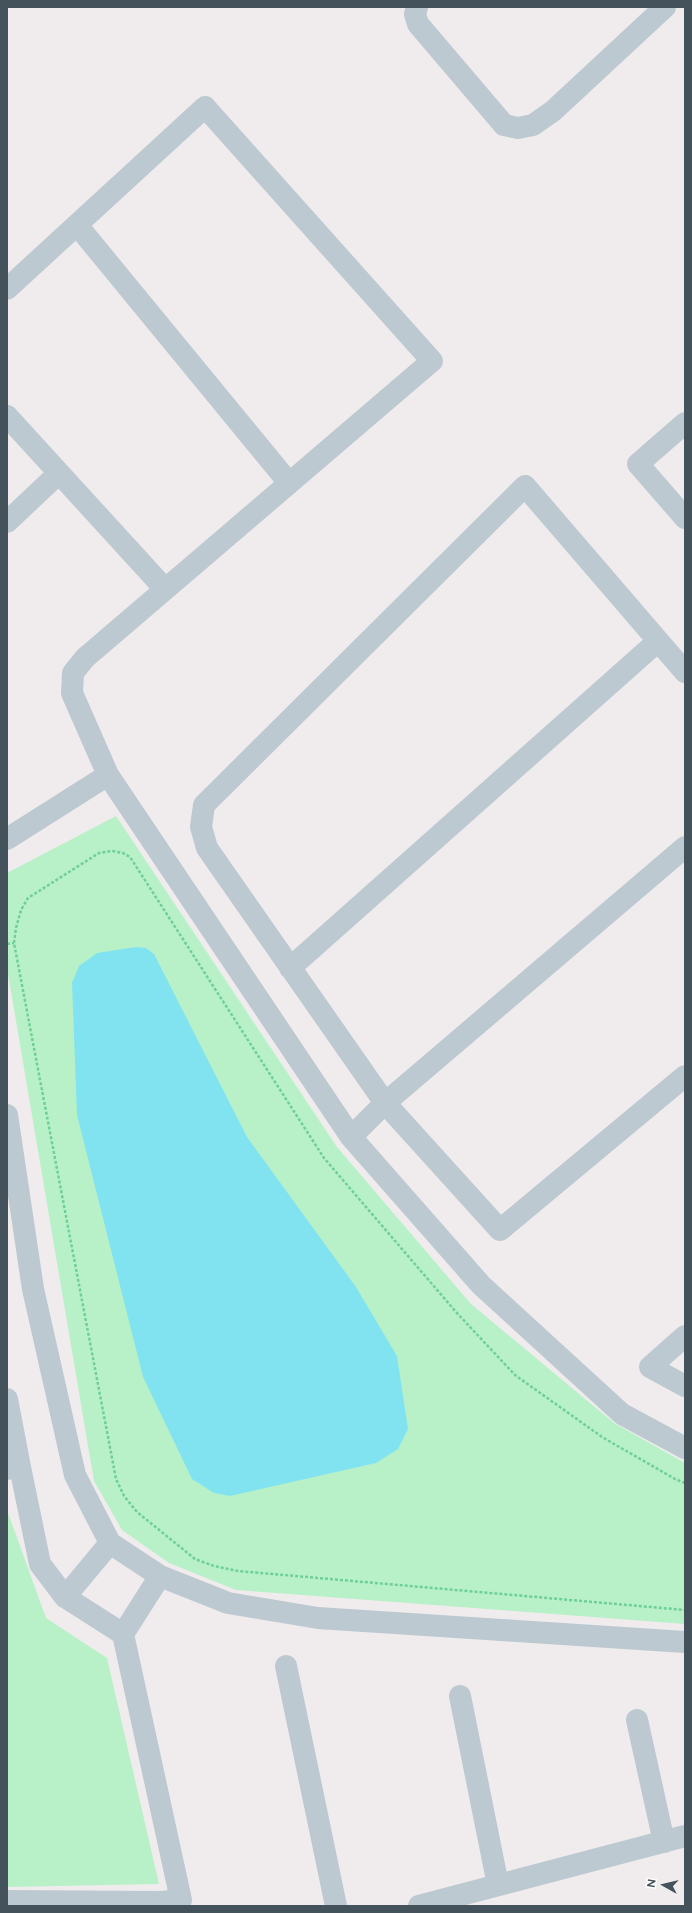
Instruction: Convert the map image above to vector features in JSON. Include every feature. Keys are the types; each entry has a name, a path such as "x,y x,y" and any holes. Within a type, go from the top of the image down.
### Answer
{"street":[{"path":"417,7 415,14 418,24 422,30 504,126 518,128 533,125 553,111 665,7"},
{"path":"7,289 205,107 432,361 85,658 73,672 72,693 108,774 351,1137 481,1285 622,1414 685,1448"},
{"path":"77,225 289,483"},
{"path":"7,416 165,589"},
{"path":"685,423 638,464 685,518"},
{"path":"7,522 59,473"},
{"path":"685,672 525,486 204,805 201,827 207,848 385,1103 500,1230 685,1076"},
{"path":"290,968 658,641"},
{"path":"7,839 108,774"},
{"path":"351,1137 385,1103 685,847"},
{"path":"7,1115 33,1289 75,1474 110,1543 160,1576 228,1603 318,1618 685,1642"},
{"path":"685,1336 650,1367 685,1386"},
{"path":"7,1399 13,1468 40,1564 64,1597 123,1634"},
{"path":"64,1597 110,1543"},
{"path":"7,1901 161,1904 182,1900 123,1634 160,1576"},
{"path":"286,1666 336,1906"},
{"path":"460,1696 498,1885"},
{"path":"637,1720 664,1842"},
{"path":"419,1906 685,1836"}],"path":[{"path":"685,1483 675,1479 602,1437 515,1374 456,1312 324,1158 130,857 123,853 112,851 98,853 28,898 21,910 14,943 116,1479 124,1496 137,1512 195,1558 214,1566 238,1571 685,1610"},
{"path":"7,944 14,943"}],"green space":[{"path":"116,816 337,1147 471,1304 614,1423 685,1463 685,1624 236,1590 169,1563 122,1530 94,1481 7,968 7,873"},
{"path":"7,1510 46,1618 107,1658 159,1884 7,1887"}],"water":[{"path":"136,947 146,948 154,954 247,1137 356,1287 397,1356 408,1429 398,1449 376,1463 230,1496 214,1493 192,1479 143,1377 77,1115 72,983 79,966 97,953"}]}
